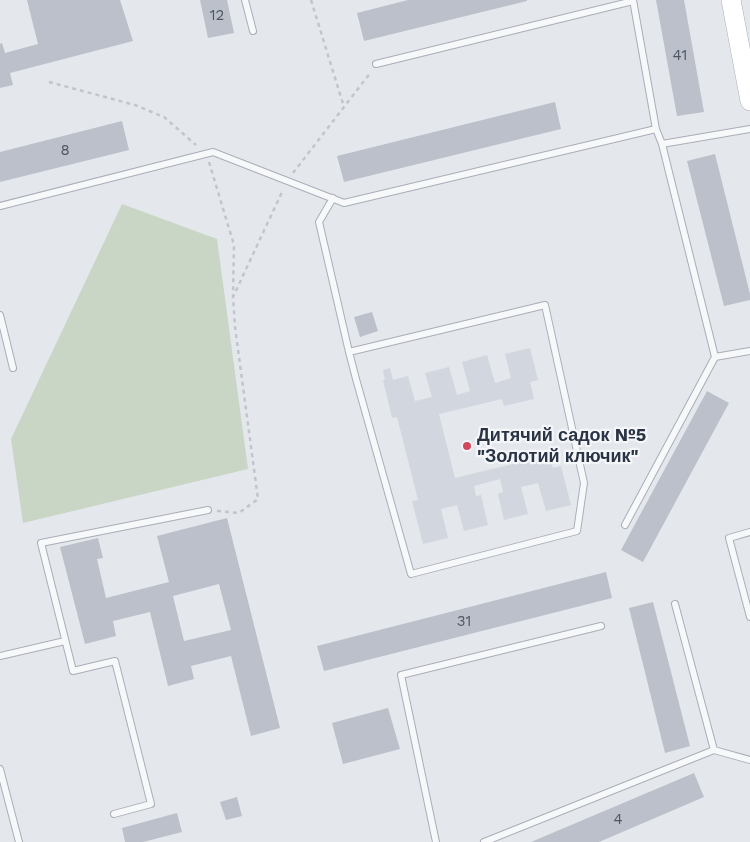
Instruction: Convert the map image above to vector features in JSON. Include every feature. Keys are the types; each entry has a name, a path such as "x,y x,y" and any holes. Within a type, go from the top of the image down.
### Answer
{"street":[{"path":"731,0 750,101"}],"lane":[{"path":"245,0 253,31"},
{"path":"376,64 633,0 656,129 662,144 715,356 625,526"},
{"path":"0,206 213,152 344,203 656,129"},
{"path":"662,144 750,129"},
{"path":"333,198 319,222 349,352 411,574 577,530 584,483 545,305 349,352"},
{"path":"0,315 13,368"},
{"path":"715,356 750,351"},
{"path":"114,814 151,804 115,661 73,671 41,542 208,510"},
{"path":"750,532 729,538 750,617"},
{"path":"675,604 714,750"},
{"path":"436,842 401,675 601,626"},
{"path":"0,656 65,641"},
{"path":"484,842 714,750 750,760"},
{"path":"0,769 19,842"}],"path":[{"path":"310,0 344,107"},
{"path":"208,510 239,513 258,499 235,327 233,297 287,181 376,64"}],"shaded area":[{"path":"530,348 538,380 530,382 534,399 504,406 502,399 439,414 455,478 550,455 553,468 561,466 571,505 546,511 538,483 521,487 528,514 504,520 498,494 503,492 500,479 474,486 476,496 481,495 488,525 464,531 457,505 441,509 448,538 423,544 412,501 418,500 397,417 392,418 383,380 385,380 383,370 390,368 393,380 408,376 415,401 432,397 425,373 449,367 457,395 470,391 462,362 487,355 495,383 511,378 505,354"}],"green space":[{"path":"122,204 217,239 248,469 23,523 11,439"}],"building":[{"path":"27,0 120,0 133,41 10,73 13,85 0,88 0,44 2,43 5,53 38,44"},
{"path":"200,0 227,0 234,33 208,38"},
{"path":"408,0 527,1 364,41 357,13"},
{"path":"656,0 684,0 704,112 677,116"},
{"path":"555,102 561,129 344,182 337,156"},
{"path":"122,121 129,150 0,182 0,152"},
{"path":"715,154 750,294 750,300 724,306 687,161"},
{"path":"372,312 378,331 360,337 354,317"},
{"path":"707,391 729,403 643,562 621,550"},
{"path":"227,518 280,728 251,736 231,656 191,666 194,679 168,686 150,612 113,621 116,636 85,644 60,547 98,538 103,558 97,559 106,598 169,582 157,536","holes":["219,584 231,630 184,641 173,596"]},
{"path":"606,572 612,598 324,671 317,646"},
{"path":"653,602 690,746 665,753 629,608"},
{"path":"388,708 400,749 343,764 332,723"},
{"path":"694,773 704,797 599,842 531,842"},
{"path":"237,797 242,816 226,820 220,802"},
{"path":"177,813 182,832 143,842 125,842 122,828"}],"place":[{"name":"Дитячий садок №5 \"Золотий ключик\"","path":"467,446"}]}
